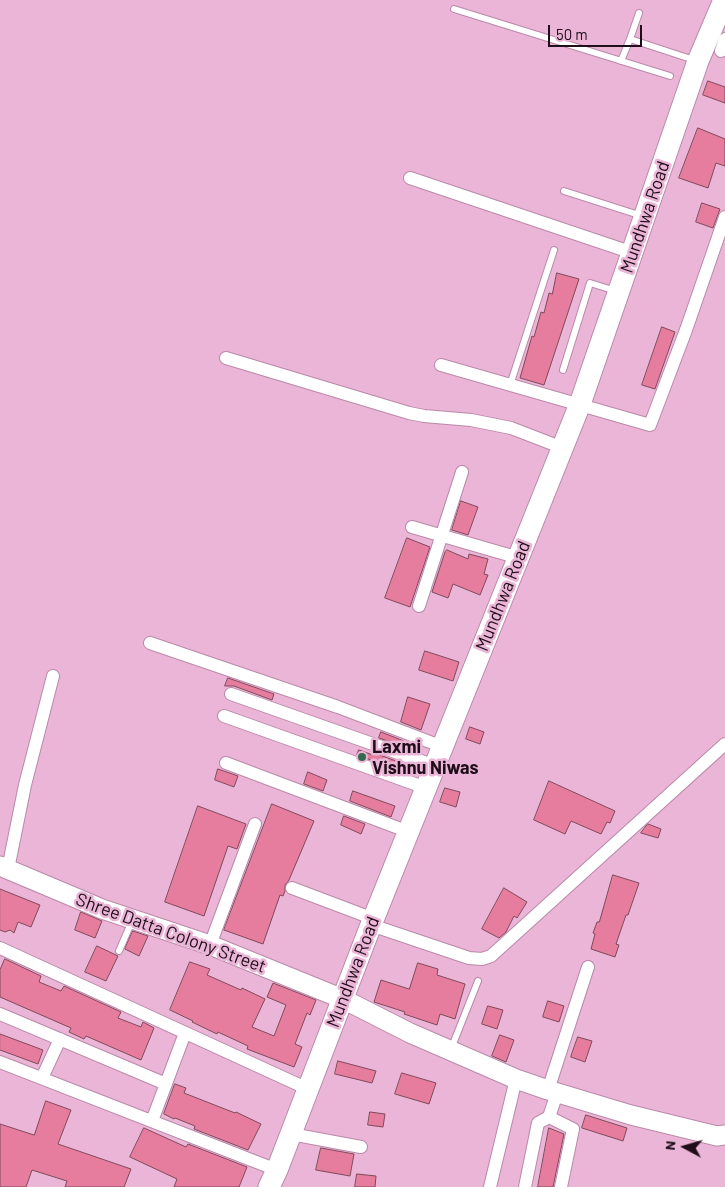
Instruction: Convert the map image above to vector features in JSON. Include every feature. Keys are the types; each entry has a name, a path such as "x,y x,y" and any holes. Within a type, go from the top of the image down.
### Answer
{"main road":[{"name":"Mundhwa Road","path":"273,1178 372,922 580,404 646,217 698,61 724,0"}],"street":[{"path":"410,178 633,253"},
{"path":"441,366 650,424 686,330 725,217"},
{"path":"226,358 416,415 470,420 511,428 563,448"},
{"path":"419,606 462,472"},
{"path":"412,527 519,558"},
{"path":"150,643 346,710 443,746"},
{"path":"4,868 53,676"},
{"path":"231,694 435,766"},
{"path":"224,716 426,788"},
{"path":"292,888 372,922 470,958 482,959 500,950 725,744"},
{"path":"226,763 409,832"},
{"path":"210,945 255,824"},
{"name":"Shree Datta Colony Street","path":"4,868 133,920 210,945 342,999 450,1051 516,1079 631,1116 717,1136 725,1135"},
{"path":"0,948 308,1089"},
{"path":"549,1117 553,1092 588,968"},
{"path":"0,1014 166,1084"},
{"path":"152,1121 186,1033"},
{"path":"42,1078 60,1039"},
{"path":"0,1062 152,1121 273,1178"},
{"path":"490,1187 516,1079"},
{"path":"525,1187 538,1122 549,1117"},
{"path":"549,1117 572,1128 561,1187"},
{"path":"291,1134 361,1147"}],"lane":[{"path":"454,9 670,76"},
{"path":"621,60 638,13"},
{"path":"630,38 698,61"},
{"path":"564,192 646,217"},
{"path":"510,385 554,250"},
{"path":"563,370 590,283 620,292"},
{"path":"119,951 133,920"},
{"path":"450,1051 478,981"}],"building":[{"path":"708,81 725,87 725,103 703,95"},
{"path":"698,128 725,139 725,166 716,163 708,188 679,178"},
{"path":"702,203 720,209 713,228 696,222"},
{"path":"557,273 579,279 544,385 520,378 532,336 534,337 541,312 544,313 549,293 552,294"},
{"path":"662,327 675,332 655,389 642,385"},
{"path":"461,501 478,507 468,535 452,530"},
{"path":"407,538 430,547 410,607 385,598"},
{"path":"447,550 468,559 469,554 488,559 484,574 488,575 480,595 453,584 448,598 432,592"},
{"path":"425,651 459,662 453,681 419,670"},
{"path":"228,678 274,694 272,700 234,686 225,686"},
{"path":"408,697 430,704 421,730 401,722"},
{"path":"470,727 484,732 480,744 466,739"},
{"path":"381,732 404,741 402,746 379,738"},
{"path":"359,750 399,762 396,769 357,755"},
{"path":"218,769 238,776 234,787 215,780"},
{"path":"308,772 327,780 323,791 304,784"},
{"path":"549,781 615,811 610,823 607,822 601,834 571,821 565,834 534,820"},
{"path":"445,788 460,792 456,807 440,802"},
{"path":"353,791 395,806 391,817 350,801"},
{"path":"272,804 314,821 289,880 285,885 283,896 280,895 263,944 224,930"},
{"path":"198,806 246,824 237,849 228,846 204,916 165,902"},
{"path":"344,816 365,824 361,834 341,825"},
{"path":"648,824 661,829 658,838 641,833"},
{"path":"613,875 639,883 616,944 619,945 615,957 591,949 595,934 593,933 597,922 599,922"},
{"path":"504,888 527,902 517,918 514,916 506,932 499,938 482,929"},
{"path":"0,889 40,905 31,927 18,922 14,933 10,930 5,932 0,930"},
{"path":"81,912 102,921 95,938 75,930"},
{"path":"133,931 148,936 139,956 125,949"},
{"path":"97,946 118,956 106,981 85,972"},
{"path":"5,959 41,976 39,982 61,991 64,986 121,1012 118,1018 141,1027 143,1022 154,1028 141,1060 86,1036 84,1039 69,1032 71,1028 0,997 0,970"},
{"path":"190,962 210,969 207,975 265,999 252,1027 274,1036 286,1005 267,997 273,983 316,1000 310,1015 307,1013 295,1044 302,1047 294,1067 247,1049 248,1046 218,1032 217,1034 170,1010"},
{"path":"418,963 438,969 437,975 465,984 455,1019 440,1014 437,1025 374,1002 381,980 409,989"},
{"path":"548,1001 564,1006 559,1022 543,1017"},
{"path":"488,1006 503,1010 497,1029 482,1024"},
{"path":"0,1034 43,1050 38,1064 0,1050"},
{"path":"500,1035 514,1040 506,1062 492,1056"},
{"path":"578,1037 592,1041 585,1062 571,1057"},
{"path":"338,1061 376,1071 372,1083 335,1074"},
{"path":"402,1073 436,1083 429,1104 395,1094"},
{"path":"175,1084 186,1088 184,1093 236,1112 261,1124 248,1150 194,1129 195,1126 164,1114"},
{"path":"46,1101 71,1110 58,1144 131,1169 124,1187 65,1187 67,1181 32,1170 26,1187 0,1187 0,1124 34,1135"},
{"path":"370,1112 385,1114 383,1127 368,1125"},
{"path":"586,1115 627,1128 623,1141 582,1128"},
{"path":"144,1128 186,1147 188,1144 247,1167 239,1187 174,1187 177,1179 130,1157"},
{"path":"549,1128 564,1134 553,1187 538,1187"},
{"path":"321,1148 354,1154 350,1176 316,1170"},
{"path":"357,1174 376,1176 375,1187 355,1187"}],"place":[{"name":"Laxmi Vishnu Niwas","path":"362,757"}]}
